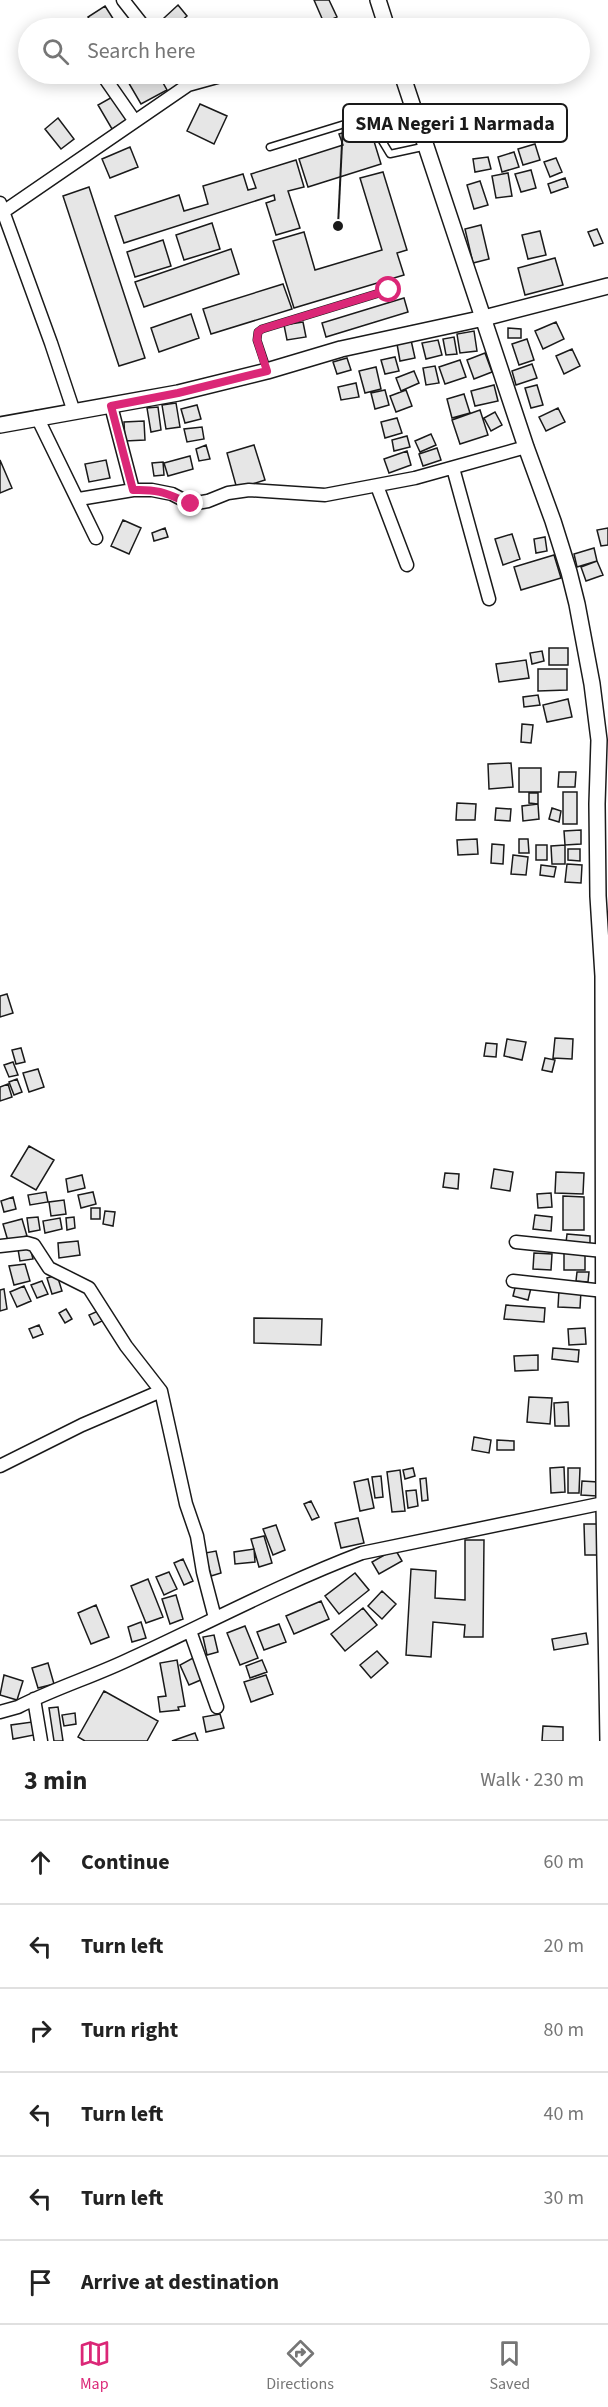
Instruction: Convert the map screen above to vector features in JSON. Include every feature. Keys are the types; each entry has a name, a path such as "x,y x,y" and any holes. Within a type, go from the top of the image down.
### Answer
{"street":[{"path":"123,0 137,18"},
{"path":"378,0 384,18"},
{"path":"109,84 134,120"},
{"path":"72,406 2,209 134,120 195,84"},
{"path":"406,84 562,551 577,604 592,684 599,740 597,850 605,976 606,1225 603,1251 606,1325 605,1514 608,1741"},
{"path":"0,425 72,406 111,406 178,393 265,367 341,349 481,309 608,286"},
{"path":"111,406 133,490"},
{"path":"37,417 96,538"},
{"path":"78,499 133,490 152,490 172,494 191,504 208,501 228,493 249,490 325,495 377,486 453,468 526,447"},
{"path":"453,468 489,599"},
{"path":"377,486 407,565"},
{"path":"516,1242 603,1251"},
{"path":"0,1246 27,1243 34,1245 49,1268 89,1288 126,1346 161,1391 186,1504 197,1536 203,1572 215,1617"},
{"path":"513,1281 604,1291"},
{"path":"0,1466 82,1425 161,1391"},
{"path":"0,1712 18,1707 125,1662 215,1617 362,1553 605,1514"},
{"path":"190,1631 217,1707"},
{"path":"34,1699 41,1741"}],"lane":[{"path":"270,147 361,119 370,121 390,154 428,146"},
{"path":"265,367 257,336 262,329 389,290"}],"building":[{"path":"314,0 329,0 337,17 322,18"},
{"path":"178,5 187,16 185,18 164,18"},
{"path":"105,6 113,18 89,18"},
{"path":"129,84 164,84 167,90 141,104"},
{"path":"114,96 128,120 112,129 98,105"},
{"path":"200,104 227,116 214,144 187,131"},
{"path":"58,118 74,139 61,149 45,129"},
{"path":"369,125 381,164 308,187 299,159 343,145 339,134"},
{"path":"535,144 540,160 523,165 518,149"},
{"path":"130,147 138,167 110,178 102,159"},
{"path":"514,152 519,167 502,172 498,157"},
{"path":"488,157 491,169 475,172 473,159"},
{"path":"556,158 562,172 550,177 544,162"},
{"path":"296,160 304,187 288,191 300,228 276,235 266,203 275,200 274,195 124,243 115,216 179,195 184,211 208,204 203,186 243,174 248,190 256,188 251,174"},
{"path":"531,170 536,188 521,192 515,174"},
{"path":"383,172 407,250 397,253 404,275 294,308 273,241 304,232 315,270 382,250 360,178"},
{"path":"508,173 512,196 496,198 492,176"},
{"path":"565,178 568,187 551,193 548,184"},
{"path":"480,181 488,205 474,209 467,185"},
{"path":"89,187 145,358 119,366 63,196"},
{"path":"212,223 220,249 184,260 176,235"},
{"path":"481,225 489,259 473,263 465,229"},
{"path":"597,229 603,243 594,246 588,232"},
{"path":"540,231 546,255 528,259 522,235"},
{"path":"163,240 171,266 135,277 127,252"},
{"path":"231,249 239,274 144,307 135,282"},
{"path":"555,258 563,285 525,295 518,268"},
{"path":"283,284 292,309 211,334 203,309"},
{"path":"404,298 408,312 326,337 322,323"},
{"path":"191,314 199,338 159,352 151,328"},
{"path":"303,322 306,337 287,340 284,325"},
{"path":"556,322 564,339 543,349 535,331"},
{"path":"508,328 521,329 521,338 508,338"},
{"path":"474,331 477,351 460,353 457,334"},
{"path":"454,337 457,354 446,355 443,339"},
{"path":"527,339 534,360 519,365 512,344"},
{"path":"411,340 415,358 400,361 397,344"},
{"path":"438,340 442,355 426,359 422,343"},
{"path":"572,349 580,366 564,374 556,356"},
{"path":"485,353 492,372 474,379 467,360"},
{"path":"395,357 399,371 385,374 381,360"},
{"path":"347,358 351,370 337,374 333,362"},
{"path":"460,360 466,377 445,384 439,367"},
{"path":"532,364 537,378 516,385 512,371"},
{"path":"435,366 439,383 426,385 423,368"},
{"path":"376,367 381,389 365,393 359,371"},
{"path":"414,371 419,383 401,391 396,378"},
{"path":"356,383 359,397 341,400 338,387"},
{"path":"494,385 498,401 475,406 471,391"},
{"path":"537,385 543,405 531,408 525,388"},
{"path":"385,390 389,405 375,409 371,393"},
{"path":"406,390 412,406 396,412 390,396"},
{"path":"464,394 470,413 452,418 447,399"},
{"path":"176,403 180,427 166,429 162,405"},
{"path":"197,405 201,419 185,423 181,409"},
{"path":"158,407 161,430 151,432 147,408"},
{"path":"558,408 565,422 546,431 539,417"},
{"path":"480,410 488,435 460,444 452,420"},
{"path":"495,412 502,425 491,431 484,418"},
{"path":"397,418 402,433 385,438 381,422"},
{"path":"144,421 145,440 125,441 124,422"},
{"path":"202,427 204,439 187,442 184,429"},
{"path":"431,434 436,445 420,452 415,441"},
{"path":"407,436 410,447 394,451 392,440"},
{"path":"206,445 210,459 199,461 196,449"},
{"path":"254,445 265,480 237,489 227,453"},
{"path":"437,448 441,460 423,466 419,454"},
{"path":"407,451 411,465 389,473 384,459"},
{"path":"190,456 193,469 168,476 164,463"},
{"path":"0,460 12,488 0,493"},
{"path":"106,460 110,478 89,482 85,464"},
{"path":"163,462 164,475 154,476 152,463"},
{"path":"123,520 141,528 129,554 111,546"},
{"path":"165,528 168,537 154,541 152,533"},
{"path":"608,528 608,545 601,546 597,530"},
{"path":"512,534 520,559 503,565 495,539"},
{"path":"545,537 547,551 536,553 534,539"},
{"path":"594,548 597,561 577,567 574,554"},
{"path":"554,555 561,578 521,590 514,567"},
{"path":"597,561 603,575 586,581 581,567"},
{"path":"549,648 568,648 568,665 549,665"},
{"path":"542,651 544,661 532,664 530,653"},
{"path":"526,660 529,678 499,682 496,664"},
{"path":"538,669 567,669 567,690 538,691"},
{"path":"538,695 540,705 524,707 523,697"},
{"path":"568,699 572,717 547,722 543,705"},
{"path":"522,724 533,725 531,743 521,742"},
{"path":"511,763 513,787 489,789 488,764"},
{"path":"519,768 541,768 541,792 519,792"},
{"path":"559,772 576,772 575,787 558,787"},
{"path":"563,792 577,792 577,824 563,824"},
{"path":"529,793 538,793 538,804 529,803"},
{"path":"457,803 476,804 475,820 456,820"},
{"path":"538,804 539,819 523,821 522,806"},
{"path":"496,808 511,809 510,821 495,820"},
{"path":"552,808 561,811 559,822 549,819"},
{"path":"581,830 581,844 565,845 564,831"},
{"path":"477,839 478,854 458,855 457,840"},
{"path":"519,839 528,839 529,853 519,853"},
{"path":"492,844 504,845 503,864 491,863"},
{"path":"536,845 547,845 547,860 536,860"},
{"path":"565,845 565,864 552,864 551,846"},
{"path":"568,849 580,849 580,861 568,860"},
{"path":"513,855 528,857 526,875 511,874"},
{"path":"567,864 582,865 581,883 565,882"},
{"path":"541,865 556,867 554,877 540,875"},
{"path":"7,994 13,1013 0,1017 0,996"},
{"path":"555,1038 573,1039 572,1059 553,1058"},
{"path":"507,1039 526,1042 522,1060 504,1056"},
{"path":"486,1043 497,1044 496,1057 484,1056"},
{"path":"21,1048 25,1062 16,1064 12,1050"},
{"path":"545,1058 555,1060 552,1072 542,1070"},
{"path":"13,1062 18,1075 9,1077 4,1065"},
{"path":"38,1069 44,1087 29,1092 23,1073"},
{"path":"17,1079 22,1092 14,1095 9,1082"},
{"path":"8,1084 12,1097 0,1101 0,1087"},
{"path":"29,1146 54,1160 36,1190 11,1176"},
{"path":"494,1169 513,1172 510,1191 491,1188"},
{"path":"556,1172 584,1173 583,1194 555,1193"},
{"path":"445,1173 459,1174 458,1189 443,1187"},
{"path":"82,1175 85,1188 68,1192 66,1179"},
{"path":"46,1192 48,1202 30,1205 28,1195"},
{"path":"93,1192 96,1204 81,1208 78,1195"},
{"path":"551,1193 552,1207 538,1208 537,1194"},
{"path":"563,1196 584,1197 584,1230 563,1230"},
{"path":"13,1197 16,1209 4,1212 1,1201"},
{"path":"64,1200 66,1214 51,1216 49,1202"},
{"path":"91,1208 100,1208 100,1219 91,1219"},
{"path":"105,1211 115,1212 113,1226 103,1224"},
{"path":"535,1215 552,1217 551,1231 533,1229"},
{"path":"38,1217 40,1230 29,1232 27,1218"},
{"path":"74,1217 75,1228 67,1230 66,1218"},
{"path":"60,1218 62,1229 45,1233 43,1221"},
{"path":"22,1219 27,1236 8,1241 3,1224"},
{"path":"567,1234 590,1236 590,1244 566,1243"},
{"path":"78,1241 80,1255 59,1258 58,1243"},
{"path":"30,1247 33,1259 20,1261 18,1249"},
{"path":"534,1253 552,1254 551,1270 533,1269"},
{"path":"564,1253 585,1253 585,1270 564,1270"},
{"path":"25,1264 30,1281 14,1285 9,1266"},
{"path":"577,1272 589,1272 588,1282 576,1281"},
{"path":"57,1275 62,1291 52,1294 47,1278"},
{"path":"42,1281 48,1294 37,1298 31,1285"},
{"path":"516,1284 531,1288 528,1300 513,1296"},
{"path":"24,1286 31,1301 17,1307 10,1292"},
{"path":"4,1289 7,1309 0,1311 0,1290"},
{"path":"559,1290 581,1291 580,1308 558,1307"},
{"path":"506,1305 545,1308 544,1322 504,1319"},
{"path":"66,1309 72,1319 65,1323 59,1313"},
{"path":"98,1311 102,1321 94,1325 89,1315"},
{"path":"254,1318 322,1319 321,1345 254,1343"},
{"path":"39,1325 43,1334 33,1338 29,1329"},
{"path":"585,1328 586,1344 569,1345 568,1329"},
{"path":"553,1348 579,1350 578,1362 552,1359"},
{"path":"538,1355 538,1370 515,1371 514,1356"},
{"path":"529,1397 552,1398 550,1424 527,1422"},
{"path":"568,1402 569,1426 555,1426 554,1403"},
{"path":"474,1437 491,1440 489,1453 472,1450"},
{"path":"497,1440 514,1441 514,1450 497,1450"},
{"path":"564,1467 565,1492 551,1493 550,1468"},
{"path":"413,1468 415,1476 405,1479 403,1470"},
{"path":"568,1468 580,1468 579,1493 568,1493"},
{"path":"400,1470 405,1511 392,1512 387,1472"},
{"path":"381,1476 383,1497 375,1498 372,1477"},
{"path":"426,1478 428,1500 422,1501 420,1479"},
{"path":"368,1479 374,1508 360,1511 354,1482"},
{"path":"582,1481 598,1482 597,1496 581,1495"},
{"path":"416,1490 418,1506 408,1508 406,1491"},
{"path":"311,1501 319,1517 312,1520 304,1504"},
{"path":"358,1518 364,1543 341,1548 335,1523"},
{"path":"584,1524 598,1524 599,1555 585,1555"},
{"path":"276,1525 285,1550 273,1555 263,1529"},
{"path":"264,1536 272,1563 259,1567 251,1539"},
{"path":"465,1540 484,1540 483,1637 464,1637 465,1625 433,1622 431,1657 406,1655 411,1569 436,1571 435,1598 465,1600"},
{"path":"254,1549 255,1562 235,1564 234,1552"},
{"path":"395,1549 402,1561 379,1574 372,1562"},
{"path":"216,1551 221,1573 211,1576 205,1553"},
{"path":"183,1559 193,1581 184,1585 174,1563"},
{"path":"169,1572 177,1589 164,1595 156,1577"},
{"path":"355,1573 369,1590 339,1614 325,1596"},
{"path":"148,1579 163,1617 146,1623 131,1586"},
{"path":"382,1591 396,1604 382,1619 368,1606"},
{"path":"176,1595 183,1619 170,1624 162,1599"},
{"path":"321,1601 329,1619 294,1634 286,1616"},
{"path":"96,1605 109,1637 91,1644 78,1613"},
{"path":"363,1608 377,1625 345,1651 331,1634"},
{"path":"141,1622 146,1638 132,1642 128,1627"},
{"path":"279,1624 286,1642 264,1650 257,1632"},
{"path":"245,1626 258,1658 240,1665 227,1633"},
{"path":"586,1633 588,1644 554,1650 552,1639"},
{"path":"214,1635 218,1652 207,1655 203,1637"},
{"path":"377,1651 388,1663 371,1678 360,1665"},
{"path":"193,1658 203,1679 189,1685 180,1665"},
{"path":"177,1660 185,1706 178,1707 179,1710 160,1712 158,1697 166,1696 160,1663"},
{"path":"262,1660 267,1672 250,1678 246,1666"},
{"path":"48,1663 54,1684 38,1688 32,1668"},
{"path":"4,1675 23,1681 17,1700 0,1695"},
{"path":"266,1675 273,1694 251,1702 244,1682"},
{"path":"104,1691 158,1721 147,1741 85,1741 78,1737"},
{"path":"58,1707 63,1741 54,1741 49,1708"},
{"path":"75,1713 76,1724 64,1726 62,1715"},
{"path":"220,1714 224,1728 206,1732 203,1717"},
{"path":"32,1722 34,1735 13,1739 11,1725"},
{"path":"543,1726 563,1727 563,1741 542,1741"},
{"path":"195,1733 198,1741 172,1741"}],"place":[{"name":"SMA Negeri 1 Narmada","path":"338,226"}],"route":[{"path":"191,504 172,494 152,490 133,490 111,406 178,393 267,371 262,362 257,340 258,332 262,329 389,290"}]}
